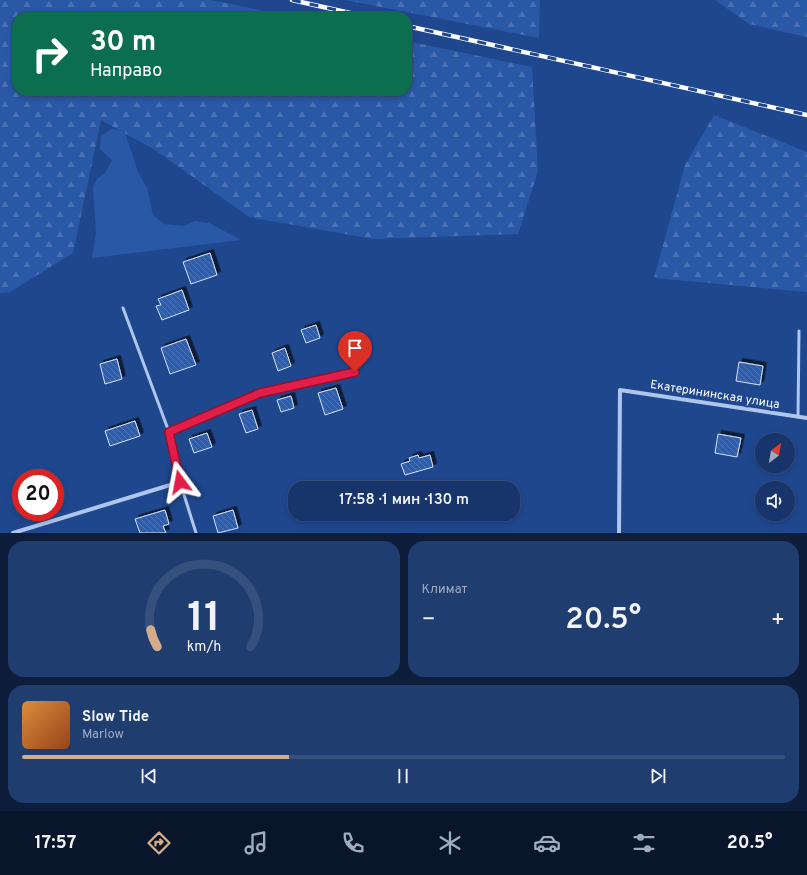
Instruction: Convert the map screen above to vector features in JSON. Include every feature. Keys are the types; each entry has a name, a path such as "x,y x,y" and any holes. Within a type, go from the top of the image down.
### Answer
{"street":[{"name":"Екатерининская улица","path":"619,533 620,390 807,418"},
{"path":"13,533 180,482"}],"lane":[{"path":"122,308 169,432 180,482 196,533"},
{"path":"798,417 799,331"},
{"path":"169,432 260,393 355,372"}],"green space":[{"path":"0,0 211,0 269,12 12,12 12,96 412,96 412,42 532,67 538,171 518,234 373,239 249,217 155,150 101,120 73,253 10,292 0,293"},
{"path":"345,0 540,0 539,38 412,12"},
{"path":"715,0 807,0 807,37 749,24"},
{"path":"714,115 807,152 807,292 654,278 685,165"},
{"path":"112,129 125,132 138,172 147,188 153,215 164,224 184,226 195,221 209,223 241,240 92,258 96,232 93,187 97,179 105,173 112,160 100,149 101,136"}],"building":[{"path":"210,253 217,275 191,284 183,262"},
{"path":"182,290 189,310 162,320 156,306 161,305 158,299"},
{"path":"316,325 320,338 306,343 301,330"},
{"path":"186,339 196,365 170,374 161,348"},
{"path":"285,348 291,366 278,371 272,353"},
{"path":"117,359 122,379 105,384 100,364"},
{"path":"739,362 763,366 760,385 736,381"},
{"path":"336,388 343,409 325,415 318,393"},
{"path":"291,396 294,408 281,412 277,400"},
{"path":"252,410 258,429 246,433 239,414"},
{"path":"135,421 140,436 110,446 105,431"},
{"path":"207,433 212,447 194,453 189,439"},
{"path":"718,434 741,438 737,457 715,453"},
{"path":"418,455 419,458 430,455 433,467 405,475 401,464 410,461 409,458"},
{"path":"165,510 169,524 163,526 166,533 140,533 135,519"},
{"path":"233,510 238,528 218,533 213,516"}],"railway":[{"path":"292,0 346,12"},
{"path":"412,27 807,115"}],"route":[{"path":"180,482 169,432 260,393 355,372"}]}
